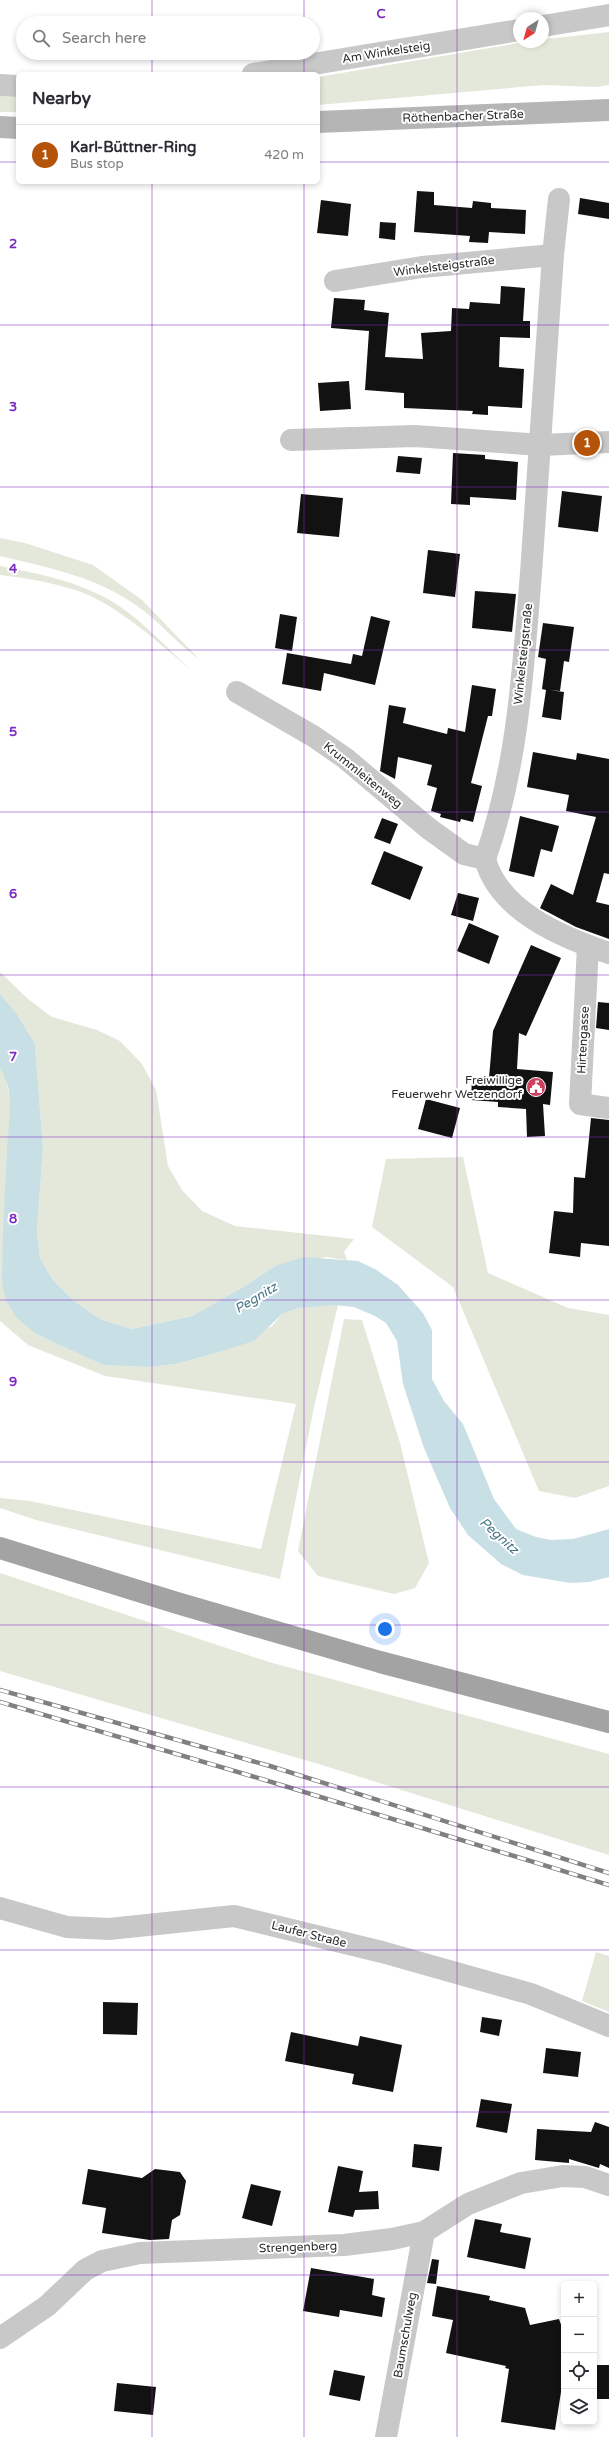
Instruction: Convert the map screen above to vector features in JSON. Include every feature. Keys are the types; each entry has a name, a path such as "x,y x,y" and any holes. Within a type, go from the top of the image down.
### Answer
{"main road":[{"path":"573,111 592,96 609,95"},
{"name":"Röthenbacher Straße","path":"320,122 609,110"},
{"path":"573,111 609,124"},
{"path":"0,126 16,128"},
{"path":"0,1548 380,1662 609,1722"}],"street":[{"path":"549,25 609,15"},
{"name":"Am Winkelsteig","path":"265,72 513,31"},
{"path":"0,85 16,86"},
{"name":"Winkelsteigstraße","path":"485,859 494,834 512,760 526,640 541,445 553,255 559,199"},
{"name":"Winkelsteigstraße","path":"335,281 422,268 553,255"},
{"path":"291,440 416,436 541,445 609,442"},
{"name":"Krummleitenweg","path":"237,692 313,736 338,753 428,828 464,854 485,859"},
{"path":"485,859 489,872 501,893 523,913 588,946 609,952"},
{"name":"Hirtengasse","path":"588,946 580,1104 609,1108"},
{"name":"Laufer Straße","path":"0,1908 67,1927 109,1929 234,1916 382,1952 531,1994 609,2026"},
{"name":"Strengenberg","path":"0,2338 47,2306 85,2270 102,2261 140,2253 344,2245 424,2232 468,2204 521,2183 563,2176 585,2177 609,2185"},
{"name":"Baumschulweg","path":"386,2437 424,2232"}],"shaded area":[{"path":"609,32 609,85 596,87 543,85 320,105 320,77 513,44 513,48 549,48 549,39"},
{"path":"0,96 16,97 16,112 0,112"},
{"path":"0,538 25,543 93,565 142,600 199,659 144,611 111,590 93,582 57,570 0,556"},
{"path":"0,566 64,581 88,589 113,602 137,619 191,670 125,616 96,599 81,592 51,583 0,575"},
{"path":"0,972 28,999 52,1017 97,1030 120,1041 142,1064 156,1090 168,1166 182,1190 202,1211 235,1226 354,1239 344,1252 347,1260 326,1257 275,1266 245,1286 192,1316 132,1329 100,1319 74,1301 53,1280 40,1258 37,1231 43,1148 35,1044 17,1014 0,994"},
{"path":"0,1068 6,1077 11,1107 7,1147 2,1283 36,1334 103,1365 149,1367 176,1364 212,1354 272,1326 282,1314 298,1308 318,1305 338,1305 314,1407 280,1579 36,1520 0,1508 0,1498 30,1501 261,1549 296,1404 105,1376 28,1345 0,1321"},
{"path":"463,1157 488,1273 568,1308 609,1315 609,1486 575,1498 539,1491 453,1287 372,1227 386,1159"},
{"path":"344,1319 362,1320 400,1443 429,1563 415,1588 394,1594 318,1576 298,1551"},
{"path":"0,1573 269,1662 609,1754 609,1855 322,1765 0,1671"},
{"path":"596,1952 609,1956 609,2012 582,2001"}],"water":[{"name":"Pegnitz","path":"0,994 17,1014 35,1044 43,1148 37,1231 40,1258 53,1280 74,1301 100,1319 132,1329 192,1316 245,1286 275,1266 304,1257 358,1261 375,1269 398,1285 423,1313 432,1330 432,1379 444,1401 463,1424 494,1499 516,1529 536,1537 551,1540 573,1539 609,1529 609,1577 589,1582 570,1583 523,1575 501,1564 468,1535 450,1508 424,1448 403,1384 397,1341 386,1323 375,1316 354,1307 334,1305 298,1308 282,1314 254,1341 176,1364 149,1367 103,1365 36,1334 16,1317 6,1300 2,1283 2,1249 10,1097 5,1077 0,1068"}],"building":[{"path":"417,191 434,192 434,205 472,208 473,201 491,203 491,208 526,210 525,234 489,232 488,243 469,242 470,236 414,232"},
{"path":"580,198 609,203 609,219 578,214"},
{"path":"321,200 351,204 348,236 317,233"},
{"path":"380,222 396,223 395,240 379,238"},
{"path":"501,286 525,288 523,321 530,321 530,338 500,337 499,367 524,369 522,408 488,406 488,415 472,414 473,411 404,408 404,393 365,390 369,331 331,328 334,298 365,300 364,310 389,313 385,357 423,359 421,333 451,331 452,308 469,309 470,302 500,304"},
{"path":"349,381 351,409 320,411 318,383"},
{"path":"453,453 485,455 485,459 518,462 516,500 470,497 470,505 451,504"},
{"path":"398,456 422,458 420,474 396,472"},
{"path":"562,491 602,496 598,532 558,527"},
{"path":"301,494 343,498 339,537 297,533"},
{"path":"428,550 460,554 455,597 423,593"},
{"path":"475,591 516,594 512,632 472,628"},
{"path":"280,614 297,617 292,651 275,648"},
{"path":"371,616 390,621 375,685 324,673 321,691 282,684 287,653 351,664 353,654 362,656"},
{"path":"543,623 574,627 569,662 564,661 560,691 550,690 564,692 561,720 542,717 546,690 542,689 546,659 538,657"},
{"path":"472,685 496,689 492,716 488,716 471,783 482,786 473,822 461,819 460,822 440,817 441,814 431,811 437,788 427,785 432,765 398,757 395,779 380,771 389,705 406,708 403,723 447,734 448,728 465,732"},
{"path":"533,752 576,760 577,753 609,759 609,874 604,873 596,902 609,905 609,939 576,927 540,908 551,884 573,895 596,817 566,811 569,795 527,787"},
{"path":"520,816 559,826 552,852 541,849 534,877 509,871"},
{"path":"382,818 398,824 390,844 374,838"},
{"path":"384,851 423,867 410,900 371,884"},
{"path":"458,893 479,898 473,921 451,915"},
{"path":"469,923 499,936 489,964 457,951"},
{"path":"531,945 561,958 526,1036 519,1033 517,1069 553,1072 550,1105 543,1104 545,1136 527,1137 526,1109 498,1107 498,1102 471,1100 472,1078 489,1078 493,1031"},
{"path":"598,1002 609,1003 609,1030 596,1028"},
{"path":"426,1099 460,1108 452,1138 418,1129"},
{"path":"591,1118 609,1120 609,1246 581,1243 580,1257 549,1253 554,1211 573,1213 574,1177 585,1178"},
{"path":"103,2002 138,2003 137,2035 103,2034"},
{"path":"482,2017 502,2020 499,2036 480,2032"},
{"path":"291,2032 358,2046 360,2036 402,2045 393,2092 352,2084 354,2074 285,2061"},
{"path":"546,2048 581,2052 578,2077 543,2073"},
{"path":"481,2099 512,2104 507,2133 476,2127"},
{"path":"595,2122 609,2127 609,2168 600,2164 599,2168 569,2159 569,2163 535,2160 537,2129 591,2132"},
{"path":"414,2144 442,2147 439,2171 412,2167"},
{"path":"338,2166 363,2171 359,2192 378,2191 379,2209 355,2210 353,2217 328,2212"},
{"path":"88,2169 142,2178 155,2169 180,2172 186,2181 180,2215 172,2220 169,2239 150,2240 102,2233 106,2208 82,2204"},
{"path":"251,2184 281,2191 272,2226 242,2218"},
{"path":"475,2219 502,2224 500,2232 531,2238 525,2269 467,2257"},
{"path":"432,2259 439,2260 436,2284 427,2283"},
{"path":"311,2268 374,2279 372,2295 385,2298 382,2317 340,2310 339,2317 303,2311"},
{"path":"437,2286 490,2296 489,2300 525,2308 530,2325 559,2319 561,2325 561,2392 555,2430 501,2422 509,2369 505,2368 506,2366 446,2353 453,2320 432,2316"},
{"path":"597,2365 609,2365 609,2399 597,2399"},
{"path":"334,2370 365,2376 360,2401 329,2395"},
{"path":"117,2383 156,2387 153,2415 114,2411"}],"railway":[{"path":"0,1690 270,1766 609,1873"},
{"path":"0,1702 265,1780 609,1885"}],"place":[{"name":"Karl-Büttner-Ring","path":"587,443"},
{"name":"Freiwillige Feuerwehr Wetzendorf","path":"536,1087"}]}
